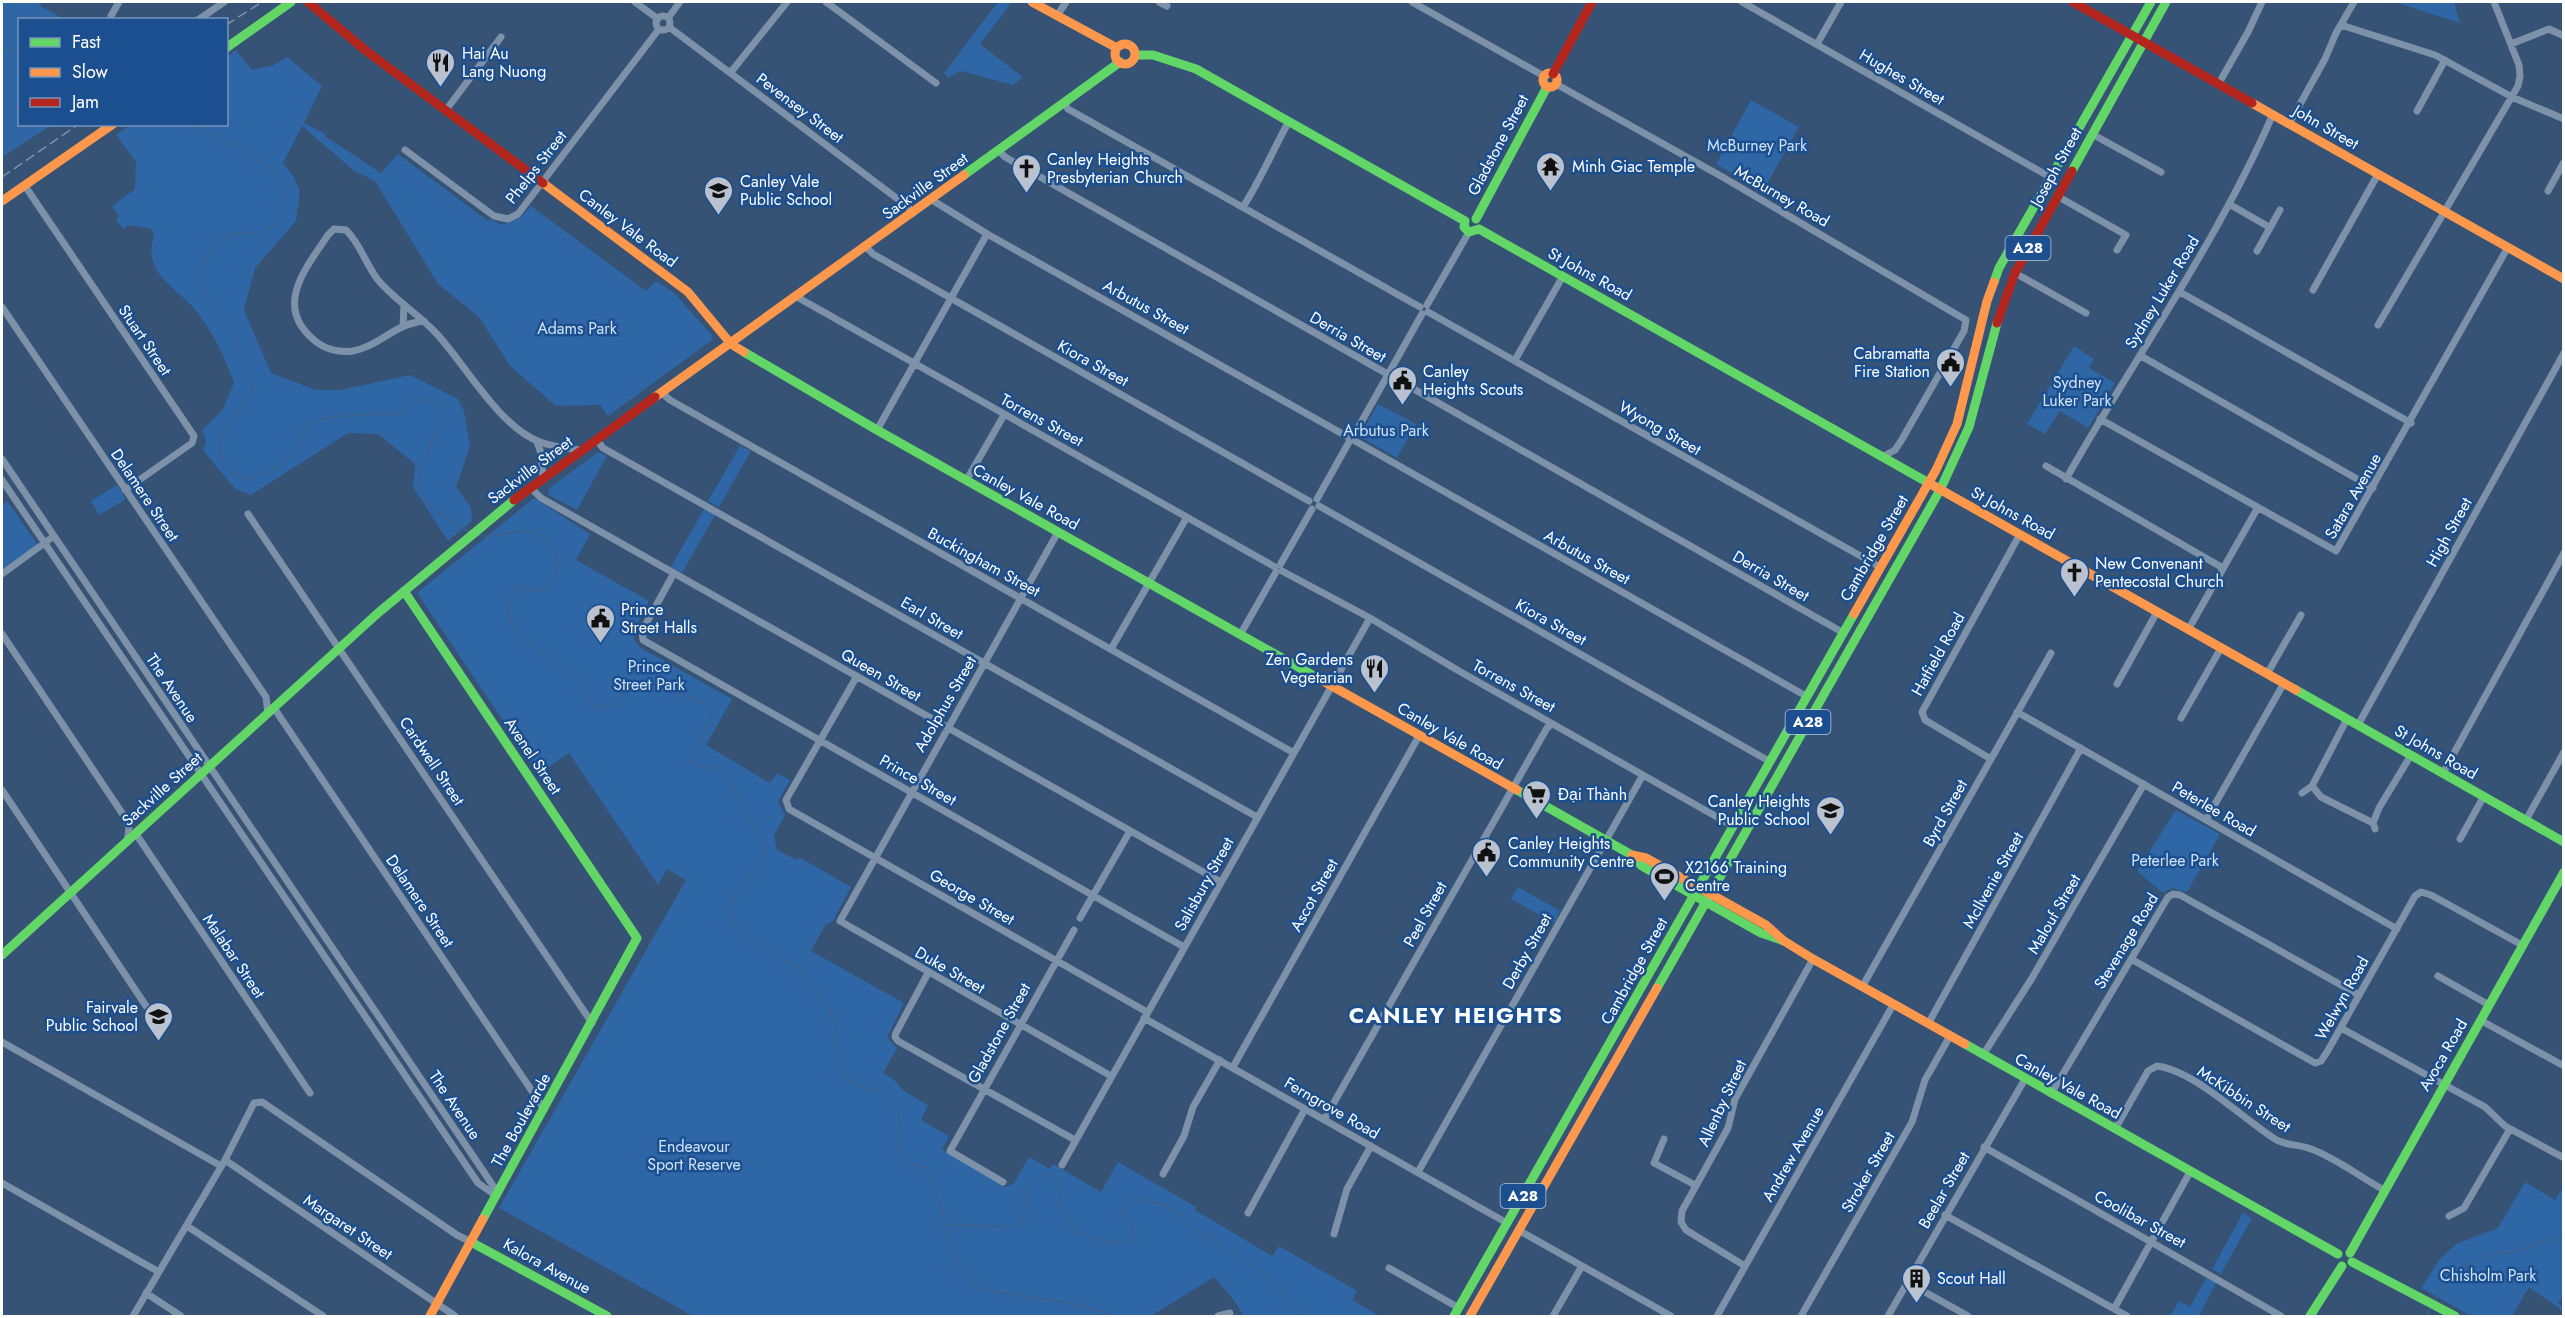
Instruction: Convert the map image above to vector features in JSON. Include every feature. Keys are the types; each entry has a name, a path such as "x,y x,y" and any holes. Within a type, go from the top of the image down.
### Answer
{"main road":[{"path":"228,47 291,2"},
{"name":"Canley Vale Road","path":"308,2 365,50 688,292 731,344 966,481 1630,854 1642,866 1708,897 1761,933 1784,941 1893,1005 2338,1254"},
{"path":"1032,2 1117,48"},
{"path":"1551,85 1543,82 1592,2"},
{"name":"John Street","path":"2073,2 2564,279"},
{"name":"Joseph Street","path":"1929,483 1957,424 1994,279 2151,2"},
{"name":"Joseph Street","path":"1940,490 1969,427 2001,308 2014,273 2166,2"},
{"path":"1129,45 1135,55 1129,63 1120,62 1115,54 1117,48 1129,45"},
{"path":"1135,55 1153,55 1181,63 1289,121 1465,221"},
{"name":"Sackville Street","path":"3,951 146,825 338,649 485,522 580,450 932,200 1120,62"},
{"name":"Gladstone Street","path":"1476,219 1551,85"},
{"path":"2,201 110,126"},
{"path":"1470,218 1476,219 1480,225 1479,229 1469,232 1464,227 1465,221 1470,218"},
{"name":"St Johns Road","path":"1479,229 2564,842"},
{"name":"Cambridge Street","path":"1457,1312 1842,632 1929,483"},
{"name":"Cambridge Street","path":"1470,1317 1940,490"},
{"name":"Avenel Street","path":"404,591 637,938"},
{"name":"Avoca Road","path":"2351,1257 2384,1190 2564,872"},
{"name":"The Boulevarde","path":"430,1317 637,938"},
{"name":"Kalora Avenue","path":"471,1242 608,1317"},
{"path":"2342,1266 2338,1262 2338,1254 2345,1251 2351,1257 2455,1317"},
{"path":"2312,1316 2342,1266 2346,1266 2351,1257"}],"street":[{"path":"111,16 119,2"},
{"path":"201,18 224,2"},
{"path":"635,2 658,19"},
{"path":"668,18 680,2"},
{"path":"731,72 787,2"},
{"path":"826,2 936,83"},
{"path":"1057,16 1066,2"},
{"path":"1159,2 1167,6"},
{"path":"1412,2 1549,75"},
{"name":"Hughes Street","path":"1742,2 2050,177"},
{"path":"1817,44 1841,2"},
{"path":"2218,84 2248,32 2262,2"},
{"path":"2289,124 2354,2"},
{"path":"2378,325 2512,97 2520,76 2519,65 2494,2"},
{"path":"661,16 668,18 669,27 666,30 659,29 656,24 658,19 661,16"},
{"path":"2341,25 2445,60 2512,97 2564,119"},
{"name":"Pevensey Street","path":"669,27 907,206 913,213"},
{"name":"Phelps Street","path":"405,150 492,215 503,219 518,214 659,29"},
{"path":"2511,44 2549,29 2564,36"},
{"path":"446,110 501,37"},
{"path":"2417,111 2445,60"},
{"name":"McBurney Road","path":"1551,85 1961,315 1966,320 1964,331 1901,441"},
{"name":"Wyong Street","path":"1065,104 1068,109 1880,567"},
{"name":"Sydney Luker Road","path":"2066,479 2100,418 2180,292 2253,160 2273,114"},
{"path":"1243,207 1261,179 1273,149 1289,121"},
{"path":"2092,134 2161,172"},
{"name":"Derria Street","path":"999,151 1005,157 1387,376 1842,632"},
{"path":"2548,191 2564,162"},
{"path":"2313,290 2378,174"},
{"name":"Stuart Street","path":"25,186 194,436 192,443 126,489"},
{"path":"2057,196 2126,235 2117,250"},
{"name":"Arbutus Street","path":"932,200 987,234 1806,696"},
{"path":"2229,204 2269,227"},
{"path":"2257,251 2280,210"},
{"path":"424,321 403,326 361,350 349,352 326,348 304,330 297,315 295,296 300,277 334,229 340,229 351,235 377,278 424,321 504,416 537,441 580,450"},
{"path":"1240,635 1469,232"},
{"path":"877,430 987,234"},
{"name":"Kiora Street","path":"866,247 873,254 1769,761"},
{"name":"Satara Avenue","path":"2100,418 2257,509 2336,551 2508,247"},
{"path":"2014,273 2086,313"},
{"path":"1515,360 1563,276"},
{"path":"2180,292 2410,423"},
{"name":"Torrens Street","path":"797,297 1278,569 1370,618 1733,826"},
{"path":"403,326 404,305"},
{"name":"Delamere Street","path":"2,307 266,697 271,711 544,1109"},
{"name":"High Street","path":"2358,725 2564,353"},
{"path":"2141,356 2373,488"},
{"name":"Buckingham Street","path":"662,393 669,400 1294,753"},
{"path":"966,481 1004,415"},
{"name":"Earl Street","path":"596,439 603,448 1257,818"},
{"path":"537,441 541,453 543,479"},
{"path":"1882,457 1895,450 1901,441"},
{"path":"1901,441 1898,458 1903,469"},
{"name":"The Avenue","path":"2,459 498,1193"},
{"path":"2046,466 2223,568"},
{"name":"The Avenue","path":"2,480 478,1183 492,1193 498,1193"},
{"name":"Queen Street","path":"531,488 541,498 1221,882"},
{"path":"2188,630 2257,509"},
{"name":"Cardwell Street","path":"248,514 591,1023"},
{"path":"1111,649 1186,517"},
{"name":"Adolphus Street","path":"840,921 1058,532"},
{"name":"Hatfield Road","path":"1991,759 1924,720 1922,712 2020,534"},
{"path":"2,574 54,537"},
{"path":"2443,773 2564,553"},
{"name":"Prince Street","path":"674,573 642,631 643,640 1184,947"},
{"path":"2117,684 2157,612"},
{"path":"2267,674 2301,615"},
{"name":"Salisbury Street","path":"1062,1165 1370,618"},
{"path":"2,634 126,819 129,828 127,842"},
{"path":"2181,718 2221,648"},
{"name":"Byrd Street","path":"1862,987 2051,653"},
{"path":"821,740 857,676"},
{"path":"2206,820 2284,683"},
{"path":"266,697 282,701"},
{"name":"Peterlee Road","path":"2017,712 2397,929"},
{"path":"2302,793 2312,786 2347,719"},
{"name":"Peel Street","path":"1324,1120 1547,728 1552,724"},
{"name":"Ascot Street","path":"1233,1067 1419,736"},
{"name":"George Street","path":"821,740 786,801 789,809 1057,960 1145,1015"},
{"name":"McIlvenie Street","path":"1928,1024 2081,748"},
{"path":"2526,820 2564,752"},
{"path":"2312,786 2321,797 2374,826 2379,808 2411,755"},
{"name":"Derby Street","path":"1418,1172 1643,775"},
{"name":"Malouf Street","path":"1983,1055 2032,978 2144,784"},
{"path":"2,790 146,1006"},
{"path":"2460,839 2484,796"},
{"path":"126,819 137,825 146,825"},
{"path":"1080,918 1130,831"},
{"name":"Malabar Street","path":"136,834 310,1093"},
{"name":"Welwyn Road","path":"2131,960 2315,1063 2321,1061 2415,896 2421,891 2522,945"},
{"name":"Stevenage Road","path":"2051,1094 2168,897 2173,894 2180,895 2359,995"},
{"name":"Duke Street","path":"840,921 1020,1026 1112,1076"},
{"name":"Gladstone Street","path":"1003,1182 950,1151 1074,930"},
{"name":"Allenby Street","path":"1745,1266 1695,1237 1681,1222 1682,1211 1728,1128 1735,1099 1814,959"},
{"path":"928,972 895,1037 898,1041 1075,1140"},
{"path":"2438,976 2489,1005"},
{"name":"Andrew Avenue","path":"1717,1317 1893,1005"},
{"name":"Ferngrove Road","path":"1145,1015 1324,1120 1507,1223"},
{"path":"2480,1020 2564,1066"},
{"path":"2341,1028 2485,1107 2510,1129 2564,1158"},
{"name":"Stroker Street","path":"1802,1317 1912,1122 1925,1080 1950,1036"},
{"name":"Margaret Street","path":"2,1042 223,1163 454,1317"},
{"path":"1163,1173 1184,1136 1193,1107 1220,1060"},
{"name":"McKibbin Street","path":"2115,1129 2148,1071 2157,1066 2165,1067 2200,1086 2277,1141 2321,1153 2384,1190"},
{"name":"Beelar Street","path":"1888,1317 2025,1079"},
{"path":"133,1317 223,1163 254,1103 258,1101 457,1236 471,1242"},
{"path":"1248,1213 1305,1109"},
{"path":"2450,1216 2464,1208 2510,1129"},
{"path":"1664,1139 1654,1163 1695,1185"},
{"path":"1334,1234 1347,1189 1371,1146"},
{"name":"Coolibar Street","path":"1984,1147 2152,1241 2281,1317"},
{"path":"2114,1309 2190,1172"},
{"path":"2,1183 159,1272"},
{"path":"1946,1215 2127,1317"},
{"path":"187,1226 323,1317"},
{"path":"1520,1231 1671,1317"},
{"path":"1553,1317 1582,1266"},
{"path":"1389,1268 1457,1312"},
{"path":"1907,1282 1968,1317"},
{"path":"146,1293 181,1317"},
{"path":"1218,1317 1230,1313"}],"green space":[{"path":"2,2 42,2 40,6 62,18 18,18 18,126 50,126 2,157"},
{"path":"998,2 1012,2 980,44 1023,77 1013,85 961,71 948,78 944,73"},
{"path":"2394,2 2454,2 2460,23"},
{"name":"Adams Park","path":"236,50 252,70 274,65 287,57 322,86 304,123 326,134 325,136 381,173 398,154 488,221 490,219 501,225 520,218 531,206 646,291 656,281 673,292 711,334 712,340 608,416 600,405 556,406 510,366 479,317 438,284 375,181 353,170 302,126 283,163 293,176 300,191 296,221 255,268 244,310 271,373 316,390 340,390 410,375 458,399 464,411 470,446 456,487 471,508 472,521 448,541 413,487 415,464 378,434 348,433 251,495 235,489 203,450 206,440 202,430 222,411 234,383 227,365 200,316 158,272 153,262 154,236 151,229 129,225 123,229 116,219 119,216 112,206 135,189 136,162 116,135 129,126 228,126 228,56"},
{"name":"McBurney Park","path":"1751,100 1799,127 1763,191 1716,164"},
{"name":"Sydney Luker Park","path":"2074,346 2094,359 2089,368 2115,383 2088,428 2060,411 2045,434 2027,424"},
{"name":"Arbutus Park","path":"1378,404 1416,424 1397,458 1364,439 1362,432"},
{"path":"740,446 751,451 719,507 708,501"},
{"path":"598,452 607,456 577,510 549,495 548,489"},
{"path":"117,485 126,499 99,515 91,501"},
{"path":"534,498 590,534 576,560 649,601 635,628 634,640 641,648 732,699 706,745 770,783 777,773 790,780 778,802 785,815 774,836 777,850 797,860 799,857 851,887 833,921 826,924 811,951 904,1003 888,1035 889,1040 897,1048 883,1073 894,1080 904,1091 928,1105 921,1120 949,1136 942,1150 1006,1187 1014,1183 1029,1157 1050,1169 1053,1164 1101,1192 1118,1162 1196,1207 1195,1210 1272,1256 1279,1246 1357,1291 1352,1300 1380,1316 1244,1316 1214,1277 1151,1316 693,1316 499,1208 686,880 667,869 658,885 569,753 539,774 417,593"},
{"path":"7,501 38,545 2,570 2,505"},
{"path":"704,509 715,515 682,573 671,567"},
{"name":"Peterlee Park","path":"2176,810 2220,834 2187,892 2172,888 2163,893 2137,871"},
{"path":"1518,887 1560,911 1554,923 1511,899"},
{"name":"Chisholm Park","path":"2525,1182 2555,1200 2563,1187 2564,1296 2558,1303 2563,1307 2563,1311 2529,1287 2512,1316 2471,1316 2421,1288 2439,1260 2456,1244 2498,1228"},
{"path":"2243,1213 2252,1218 2221,1274 2212,1269"},
{"path":"2207,1277 2216,1283 2199,1316 2170,1316 2179,1301 2190,1307"}],"waterway":[{"path":"2,46 18,52"},
{"path":"194,126 239,148 265,164 280,179 284,190 283,207 278,223 262,232 231,234 219,241 203,263 197,279 212,307 247,358 253,389 220,439 220,452 225,463 244,479 259,475 273,470 291,456 307,428 316,422 352,415 401,413 413,400 429,400 443,405 439,424 421,469 422,493 436,511 470,532"},
{"path":"477,535 493,536 524,531 541,535 548,540 556,556 557,565 552,582 539,591 521,587 510,600 508,614 524,638 577,677 592,704 602,709 614,704 626,688 650,684 707,703 711,717 692,762 698,767 707,766 724,771 765,846 760,865 733,899 730,909 732,920 743,933 794,965 806,976 821,996 832,1018 840,1063 845,1074 858,1085 881,1094 894,1104 900,1122 898,1153 904,1160 925,1168 939,1201 956,1260 966,1277 982,1290 1082,1305 1112,1316"},
{"path":"946,1224 1009,1227 1018,1225 1025,1213 1025,1190 1037,1178 1052,1175 1061,1183 1059,1207 1076,1231 1104,1242 1128,1242 1133,1227 1121,1214 1129,1202 1137,1199 1164,1205 1182,1216 1189,1226 1239,1257 1273,1282 1289,1298 1300,1316"},
{"path":"2435,1300 2449,1277 2465,1266 2492,1254 2514,1252 2564,1235"},
{"path":"2426,1316 2431,1307"}],"railway":[{"path":"228,24 262,2"},
{"path":"2,177 76,126"}],"traffic: fast":[{"path":"228,47 291,2"},
{"path":"1994,282 1999,268 2151,2"},
{"path":"2072,171 2166,2"},
{"path":"1135,55 1153,55 1196,69 1465,221"},
{"path":"964,175 1120,62"},
{"path":"1476,219 1547,87"},
{"path":"1465,221 1464,227 1469,232 1479,229"},
{"path":"1479,229 1934,486"},
{"path":"1657,988 1940,490 1969,427 1997,323"},
{"path":"744,352 877,430 1323,681"},
{"path":"2,955 378,613 514,500"},
{"path":"404,591 637,938 483,1219"},
{"path":"1454,1316 1854,614"},
{"path":"2296,690 2564,842"},
{"path":"1517,790 1630,854 1642,866 1761,933 1784,941"},
{"path":"2350,1253 2564,872"},
{"path":"1965,1044 2338,1254"},
{"path":"471,1242 607,1316"},
{"path":"2352,1262 2455,1316"},
{"path":"2310,1316 2342,1266"}],"traffic: slow":[{"path":"1032,2 1117,48"},
{"path":"1125,44 1132,47 1135,54 1132,61 1125,64 1118,61 1115,54 1118,47 1125,44"},
{"path":"1547,73 1553,73 1557,80 1553,87 1547,87 1543,83 1543,77 1547,73"},
{"path":"2252,103 2564,279"},
{"path":"2,201 110,126"},
{"path":"655,397 964,175"},
{"path":"543,183 688,292 731,344 744,352"},
{"path":"1854,614 1936,470 1957,424 1987,301 1994,282"},
{"path":"1934,486 2296,690"},
{"path":"1323,681 1517,790"},
{"path":"1632,855 1646,858 1766,925 1784,941 1813,959 1965,1044"},
{"path":"1470,1316 1657,988"},
{"path":"430,1316 483,1219"}],"traffic: jam":[{"path":"308,2 365,50 543,183"},
{"path":"1553,74 1592,2"},
{"path":"2073,2 2252,103"},
{"path":"1997,323 2015,273 2072,171"},
{"path":"514,500 655,397"}],"place":[{"name":"Hai Au Lang Nuong","path":"441,88"},
{"name":"Minh Giac Temple","path":"1551,192"},
{"name":"Canley Heights Presbyterian Church","path":"1026,194"},
{"name":"Canley Vale Public School","path":"719,216"},
{"name":"Cabramatta Fire Station","path":"1951,388"},
{"name":"Canley Heights Scouts","path":"1402,406"},
{"name":"New Convenant Pentecostal Church","path":"2074,598"},
{"name":"Prince Street Halls","path":"600,644"},
{"name":"Zen Gardens Vegetarian","path":"1374,694"},
{"name":"Đại Thành","path":"1537,820"},
{"name":"Canley Heights Public School","path":"1831,836"},
{"name":"Canley Heights Community Centre","path":"1487,878"},
{"name":"X2166 Training Centre","path":"1664,902"},
{"name":"Fairvale Public School","path":"159,1042"},
{"name":"Scout Hall","path":"1916,1304"}],"district":[{"name":"CANLEY HEIGHTS","path":"1456,1015"}],"park label":[{"name":"Prince Street Park","path":"649,675"},
{"name":"Endeavour Sport Reserve","path":"694,1155"}]}
